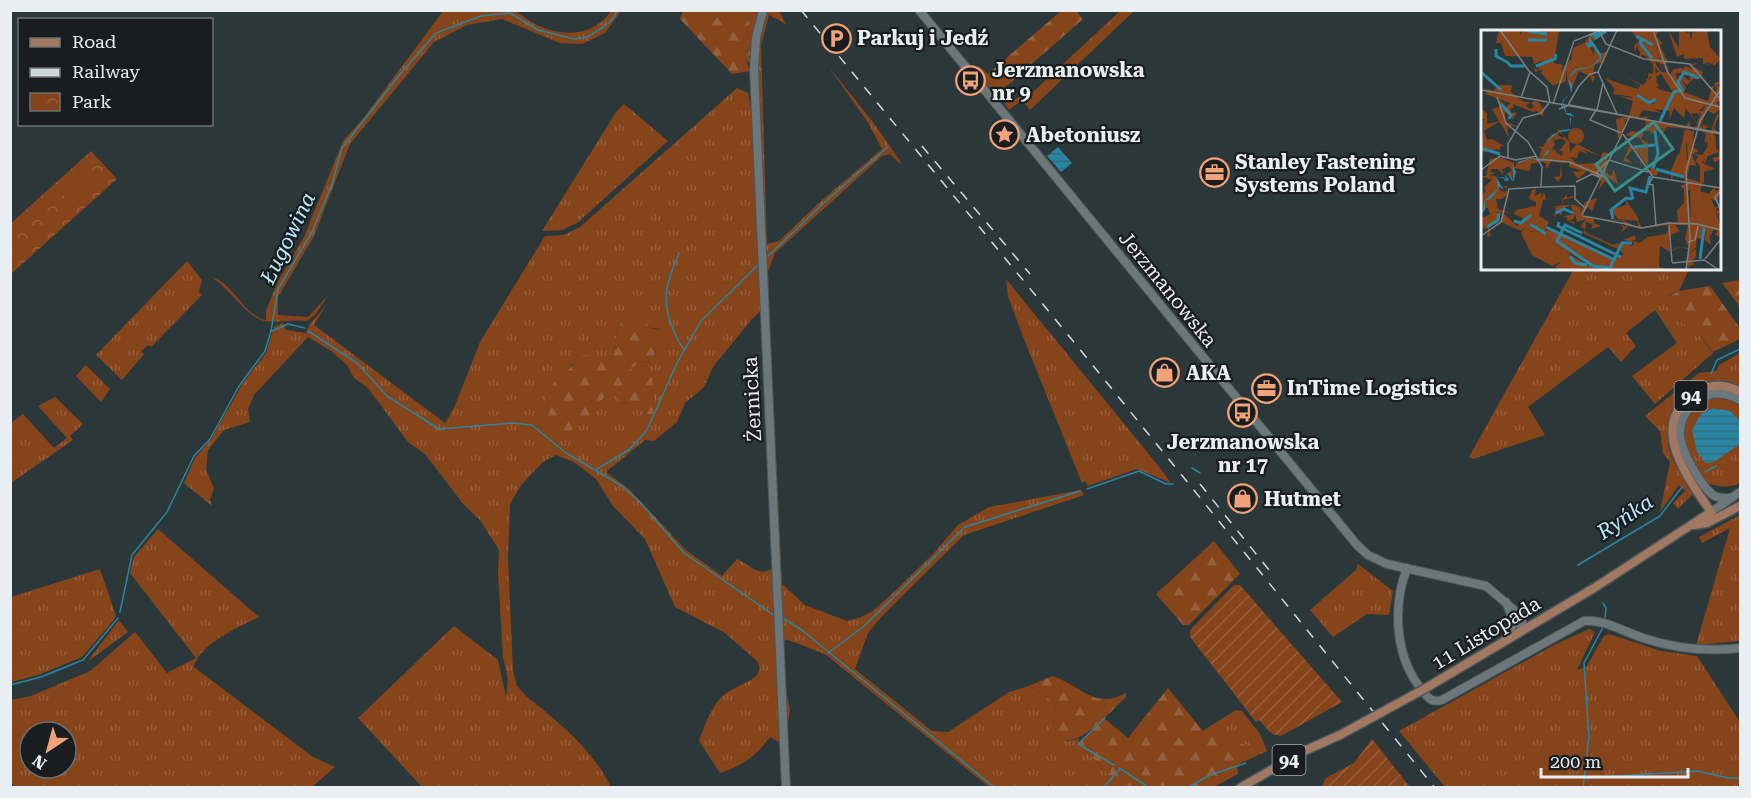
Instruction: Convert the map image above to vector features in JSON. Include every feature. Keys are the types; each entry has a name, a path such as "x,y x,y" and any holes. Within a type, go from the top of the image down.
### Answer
{"main road":[{"name":"94","path":"1711,512 1676,456 1672,433 1674,421 1688,398 1704,388 1724,386 1740,392"},
{"path":"1692,525 1707,523 1740,506"},
{"name":"11 Listopada","path":"1240,788 1304,751 1340,735 1432,684 1539,621 1711,512"}],"street":[{"name":"Żernicka","path":"763,10 756,38 754,78 786,788"},
{"name":"Jerzmanowska","path":"919,10 1357,545 1379,561 1479,583 1505,601 1524,629"},
{"path":"1731,498 1716,497 1707,489 1686,455 1680,431 1688,410 1707,395 1725,394 1740,400"},
{"name":"11 Listopada","path":"1711,512 1740,492"},
{"path":"1407,568 1398,611 1404,658 1410,675 1427,697 1435,701 1442,700 1581,622 1589,620 1688,649 1740,648"},
{"path":"1505,640 1516,617 1539,621"}],"green space":[{"path":"498,9 513,11 543,28 575,32 595,26 611,11 621,11 605,33 582,44 560,43 502,19 467,25 434,42 350,144 314,236 278,297 278,315 308,317 329,294 315,315 307,321 265,321 252,315 211,277 226,285 251,312 266,320 266,311 278,281 304,237 343,141 365,116 443,11"},
{"path":"683,11 749,11 746,59 750,71 732,74 680,19"},
{"path":"749,11 758,11 751,43 750,64 746,59"},
{"path":"767,11 779,11 786,24 769,15 761,45 767,244 779,241 821,201 882,149 869,124 828,66 873,122 901,162 899,163 890,154 882,156 775,253 768,271 782,584 805,605 847,621 859,618 873,611 896,590 933,554 958,525 989,507 1081,490 1084,495 964,535 880,618 868,633 855,669 932,731 948,732 1009,692 1029,686 1054,702 1056,712 1050,731 1067,741 1079,739 1078,744 1123,787 1054,788 1049,785 1046,788 989,787 825,654 788,640 783,641 786,692 790,709 787,730 789,787 757,58"},
{"path":"1061,11 1076,11 1083,19 1002,90 987,86 974,70 978,66 988,74"},
{"path":"1120,11 1134,11 1030,110 1022,100 1009,110 1004,103 1032,93"},
{"path":"737,88 748,93 754,122 762,310 751,320 713,367 704,387 685,403 677,422 654,441 645,440 606,472 629,489 687,551 722,576 737,559 758,571 773,569 781,743 770,737 748,760 720,773 699,741 710,714 722,696 757,675 760,668 757,661 725,633 675,607 645,539 613,506 596,479 574,462 556,455 543,462 521,485 510,504 508,558 513,671 517,686 584,748 611,787 422,787 358,718 454,626 498,660 506,697 508,679 503,657 498,574 499,550 480,520 464,505 425,454 408,442 368,388 354,378 347,365 331,351 308,337 254,395 248,409 250,422 224,430 208,450 206,470 214,488 210,500 212,506 184,483 195,458 211,439 243,383 266,353 274,327 283,323 286,330 306,333 310,324 327,304 314,325 445,423 454,408 480,342 545,236 564,235 580,227","holes":["630,314 652,328 659,329 654,344 655,356 649,362 644,361 631,368 633,372 651,375 653,401 647,414 638,407 624,403 618,392 608,392 586,418 569,430 550,431 539,426 550,413 551,391 554,384 578,355 611,360 620,324"]},
{"path":"624,104 668,141 577,223 562,230 542,231 616,112"},
{"path":"91,151 117,179 11,274 10,224"},
{"path":"84,169 97,183 72,205 60,192"},
{"path":"187,261 202,280 199,292 202,295 151,347 148,345 141,351 144,354 122,380 96,355"},
{"path":"1573,270 1689,270 1679,291 1668,296 1678,320 1694,329 1713,353 1655,404 1632,376 1677,343 1655,310 1626,333 1636,346 1621,362 1608,347 1528,407 1545,435 1473,459 1469,457"},
{"path":"1006,279 1171,483 1137,469 1088,486 1085,481 1082,483 1022,334 1008,296"},
{"path":"1740,280 1740,307 1722,283"},
{"path":"1710,286 1740,328 1740,339 1713,352 1694,329 1678,320 1662,300 1679,291"},
{"path":"630,314 637,315 651,328 664,331 663,339 654,344 655,362 644,361 631,368 633,372 651,374 653,398 657,406 653,414 647,414 618,399 618,392 608,392 583,422 566,432 557,434 548,432 536,424 550,413 544,406 547,394 554,383 573,365 572,357 587,355 611,360 620,324"},
{"path":"1740,353 1740,387 1725,382 1711,382 1686,395 1677,406 1668,434 1669,449 1676,466 1694,493 1678,509 1673,503 1685,491 1679,485 1660,512 1670,462 1663,453 1660,431 1645,416 1699,373 1716,371 1719,365"},
{"path":"86,365 110,389 101,402 76,376"},
{"path":"55,397 83,424 70,436 73,440 11,483 11,423 23,414 54,448 67,438 38,406"},
{"path":"1718,397 1740,403 1740,483 1736,485 1708,484 1690,458 1684,439 1686,422 1695,408 1709,399"},
{"path":"1740,515 1740,641 1696,645 1730,528 1702,543 1699,537"},
{"path":"158,529 259,617 211,644 197,659 194,667 313,757 335,767 312,787 15,788 11,783 11,700 31,696 90,671 135,632 167,673 196,658 130,573 134,557"},
{"path":"1214,541 1240,574 1189,625 1183,625 1156,594"},
{"path":"1358,564 1393,591 1389,615 1367,614 1333,637 1310,610 1356,570"},
{"path":"100,569 116,616 113,621 82,657 38,675 11,682 11,597"},
{"path":"1234,585 1240,585 1342,702 1281,736 1272,734 1259,720 1256,722 1190,637 1190,630"},
{"path":"119,620 128,632 87,662"},
{"path":"1589,629 1595,632 1577,670 1586,667 1604,636 1609,634 1661,651 1697,656 1740,722 1740,787 1445,787 1399,731 1556,644"},
{"path":"1052,676 1096,698 1115,698 1126,693 1126,697 1090,731 1069,740 1059,739 1050,731 1056,712 1054,702 1029,686"},
{"path":"1168,688 1203,731 1215,723 1233,739 1247,745 1250,739 1260,734 1267,751 1237,765 1238,774 1214,787 1123,787 1078,744 1105,719 1128,738"},
{"path":"1236,710 1242,711 1260,734 1250,739 1248,745 1233,739 1215,723"},
{"path":"1372,739 1410,787 1321,787 1326,778 1354,763"}],"water":[{"path":"1058,147 1072,163 1061,172 1047,156"},
{"path":"1713,408 1730,411 1740,421 1740,444 1714,462 1706,463 1697,452 1692,430 1701,414"}],"waterway":[{"name":"Ługowina","path":"120,612 132,555 167,512 194,456 210,439 239,386 265,351 278,289 312,232 332,184 342,148 401,73 436,33 481,16 510,13 538,30 574,39 587,37 602,28 610,22 618,10"},
{"path":"768,256 888,147"},
{"path":"679,253 668,282 666,299 669,318 684,349"},
{"path":"597,469 630,449 647,430 677,363 701,321 757,266"},
{"path":"272,331 288,324 305,328"},
{"path":"308,331 357,363 387,396 439,429 512,423 532,425 566,453 622,486 640,502 684,553 775,616"},
{"name":"Ryńka","path":"1711,374 1717,360 1740,349"},
{"name":"Ryńka","path":"1705,472 1716,466"},
{"path":"1192,468 1200,473"},
{"path":"1087,489 1139,471 1166,484 1173,484"},
{"name":"Ryńka","path":"1578,565 1660,516 1682,487"},
{"path":"828,653 863,627 965,527 1080,491"},
{"name":"Ryńka","path":"1603,603 1606,608 1605,619"},
{"name":"Ługowina","path":"10,685 41,677 83,660 118,618"},
{"path":"783,618 803,631 995,788"},
{"name":"Ryńka","path":"1583,788 1589,737 1584,663 1602,629"},
{"path":"1105,718 1078,744 1114,765"},
{"path":"1187,788 1210,775 1246,763"},
{"path":"1119,768 1150,788"},
{"path":"1103,788 1120,769"},
{"path":"1587,778 1697,771 1740,778"}],"railway":[{"path":"801,10 1078,347 1435,788"},
{"path":"922,146 1030,274"},
{"path":"1200,484 1273,575"}],"place":[{"name":"Parkuj i Jedź","path":"836,38"},
{"name":"Jerzmanowska nr 9","path":"971,81"},
{"name":"Abetoniusz","path":"1005,135"},
{"name":"Stanley Fastening Systems Poland","path":"1214,173"},
{"name":"AKA","path":"1165,373"},
{"name":"InTime Logistics","path":"1266,388"},
{"name":"Jerzmanowska nr 17","path":"1243,412"},
{"name":"Hutmet","path":"1243,499"}]}
